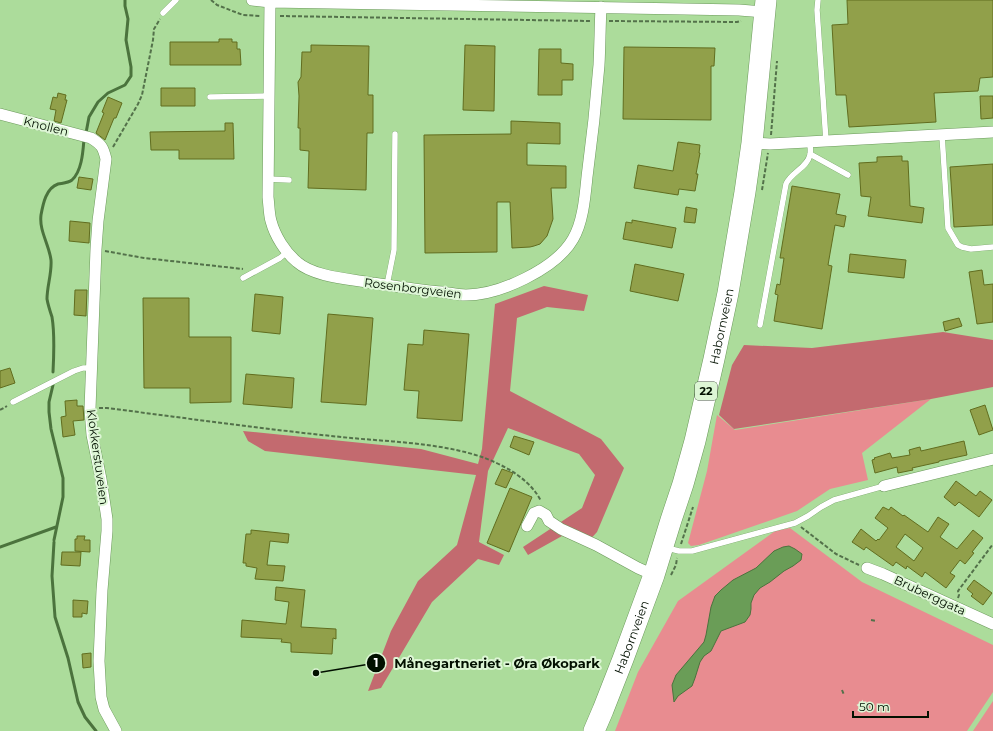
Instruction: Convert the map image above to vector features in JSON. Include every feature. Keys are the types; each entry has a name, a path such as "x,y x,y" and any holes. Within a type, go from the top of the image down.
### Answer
{"highway":[{"name":"Habornveien","path":"594,731 626,652 663,547 695,441 714,359 728,293 752,143 761,7"}],"street":[{"path":"252,0 270,2 601,7 761,7"},
{"name":"Rosenborgveien","path":"270,2 268,197 271,221 278,238 287,252 298,263 311,270 324,274 387,285 466,295 490,292 521,281 541,270 558,257 573,239 580,220 589,168 598,71 601,7"},
{"name":"Knollen","path":"0,114 86,136 100,144 106,159"},
{"path":"752,143 770,144 993,132"},
{"name":"Klokkerstuveien","path":"106,159 96,249 90,409 92,435 107,519 99,661 100,697 116,731"},
{"path":"884,486 993,459"},
{"path":"527,526 534,513 539,511 546,515 549,521 561,529 596,545 638,568 654,574"},
{"name":"Bruberggata","path":"867,568 993,624"}],"lane":[{"path":"163,13 176,0"},
{"path":"818,0 817,10 826,141"},
{"path":"210,97 270,96"},
{"path":"387,285 394,250 395,134"},
{"path":"942,135 948,228 958,245 962,247 971,249 993,247"},
{"path":"760,325 786,184 791,177 807,163 810,154 810,142"},
{"path":"810,154 848,175"},
{"path":"268,179 289,180"},
{"path":"242,278 280,258 287,252"},
{"path":"13,402 74,371 83,368 91,368"},
{"path":"663,547 679,551 692,551 795,523 834,500 884,486"}],"path":[{"path":"211,0 217,5 243,15 261,16"},
{"path":"608,21 737,22 743,20 761,7"},
{"path":"106,159 142,95 154,29 163,13"},
{"path":"280,16 590,21"},
{"path":"96,249 144,258 258,270"},
{"path":"90,409 107,408 280,430 443,447 482,457 509,469 536,491 543,504 546,515"},
{"path":"795,523 836,554 867,568"},
{"path":"955,607 959,595 958,591 993,544"},
{"path":"871,620 878,621"},
{"path":"842,690 844,695"}],"shaded area":[{"path":"544,286 588,295 584,311 547,307 517,318 510,391 601,439 624,468 597,532 585,545 562,536 528,555 523,547 582,508 595,475 579,454 508,428 488,471 479,542 504,555 499,565 478,559 432,602 381,688 368,691 391,631 418,581 457,545 476,475 265,451 248,441 243,431 421,449 478,464 482,449 495,304"},
{"path":"943,332 993,340 993,387 931,399 734,429 719,415 732,365 744,345 812,348"},
{"path":"931,399 862,453 868,480 830,489 797,511 699,545 691,546 688,543 707,471 717,415 735,430"},
{"path":"790,528 862,582 993,645 993,692 967,731 615,731 638,672 678,601 775,531"},
{"path":"789,546 802,554 801,560 760,588 754,595 751,603 750,615 745,622 721,631 711,651 704,656 700,662 692,686 678,696 674,702 672,685 676,675 704,642 711,607 715,596 733,580 756,568 774,551"},
{"path":"993,701 993,731 973,731"}],"building":[{"path":"847,0 993,0 993,77 980,78 978,91 934,93 936,122 849,127 846,95 836,95 832,25 848,24"},
{"path":"219,39 232,39 232,42 237,42 237,49 240,49 241,65 170,65 170,42 219,42"},
{"path":"311,45 369,46 368,95 373,95 373,133 367,133 366,190 308,188 309,151 300,150 300,128 298,128 298,82 301,77 302,52 311,52"},
{"path":"465,45 495,46 494,111 463,110"},
{"path":"624,47 715,48 714,66 711,66 711,120 623,119"},
{"path":"539,49 561,49 561,63 573,64 573,80 562,80 562,95 538,95"},
{"path":"161,88 195,88 195,106 161,106"},
{"path":"58,93 66,95 65,100 67,100 61,123 54,121 56,110 50,109 53,97 57,98"},
{"path":"980,96 993,96 993,118 981,119"},
{"path":"108,97 122,103 105,140 96,133 104,113 102,112"},
{"path":"511,121 560,123 560,144 527,143 527,165 566,166 566,188 551,188 553,219 547,236 540,244 530,247 512,248 510,202 497,202 497,252 425,253 424,135 511,134"},
{"path":"225,123 233,123 234,159 179,159 179,150 151,150 150,132 225,131"},
{"path":"678,142 700,145 695,191 679,189 678,195 634,188 638,165 673,171"},
{"path":"902,156 902,161 908,161 910,206 924,208 922,223 868,216 871,197 861,196 859,163 877,162 877,157"},
{"path":"993,164 993,225 954,227 950,167"},
{"path":"79,177 93,179 91,190 77,188"},
{"path":"792,186 840,194 836,214 846,216 844,227 835,225 828,265 832,266 822,329 774,321 778,295 775,294 777,284 780,285 784,258 780,258"},
{"path":"686,207 697,209 695,223 684,222"},
{"path":"632,220 676,228 672,248 623,239 626,222 632,223"},
{"path":"70,221 90,223 89,243 69,241"},
{"path":"850,254 906,260 904,278 848,272"},
{"path":"635,264 684,274 678,301 630,291"},
{"path":"982,270 984,285 993,284 993,322 977,324 969,272"},
{"path":"75,290 87,290 86,316 74,315"},
{"path":"255,294 283,297 280,334 252,331"},
{"path":"143,298 189,298 189,337 231,337 231,402 190,403 190,388 144,388"},
{"path":"328,314 373,318 366,405 321,402"},
{"path":"959,318 962,326 945,331 943,322"},
{"path":"424,330 469,334 462,421 417,418 419,391 404,390 408,344 423,345"},
{"path":"10,368 15,383 0,388 0,371"},
{"path":"246,374 294,378 292,408 243,404"},
{"path":"77,400 77,406 83,406 84,420 73,421 75,435 63,437 61,417 66,416 65,401"},
{"path":"985,405 993,430 979,435 970,410"},
{"path":"514,436 534,442 529,455 510,447"},
{"path":"964,441 967,455 912,468 913,470 898,473 897,467 875,473 872,460 875,459 874,458 890,453 892,458 910,455 909,450 916,448 920,447 921,451"},
{"path":"502,469 513,473 506,488 495,484"},
{"path":"956,481 976,496 980,491 992,500 979,517 959,502 955,506 944,497"},
{"path":"510,488 532,497 509,552 487,543"},
{"path":"883,507 889,510 891,507 928,532 938,517 949,524 940,537 957,549 973,530 983,538 965,564 960,560 950,573 955,576 946,588 925,572 922,577 907,566 906,569 896,562 893,566 866,547 864,550 852,542 861,529 876,541 878,539 879,540 888,528 875,518","holes":["905,534 923,548 914,561 896,547"]},
{"path":"251,530 289,534 288,543 270,541 267,565 285,566 283,581 255,579 257,568 246,566 246,563 243,563 246,534 251,534"},
{"path":"77,536 85,536 84,540 90,540 90,552 75,551 75,539 77,539"},
{"path":"62,552 81,552 80,566 61,565"},
{"path":"974,580 992,593 983,605 971,596 973,594 967,589"},
{"path":"276,587 305,590 301,627 336,629 336,639 333,638 332,654 291,652 291,643 281,642 282,639 241,637 242,620 286,624 289,602 275,600"},
{"path":"73,600 88,601 87,614 82,613 82,617 73,617"},
{"path":"91,653 91,667 83,668 82,654"}],"waterway":[{"path":"86,133 89,117 98,102 108,93 125,85 131,76 131,67 126,40 128,19 125,0"},
{"path":"53,372 54,331 47,299 51,260 41,227 41,215 46,197 51,189 58,184 72,180 78,171 84,139"},
{"path":"53,385 49,402 49,412 51,429 63,478 63,497 54,540"},
{"path":"0,547 56,527"},
{"path":"54,542 52,576 55,617 68,658 78,702 85,717 96,731"}],"place":[{"name":"Månegartneriet - Øra Økopark","path":"316,673"}]}
